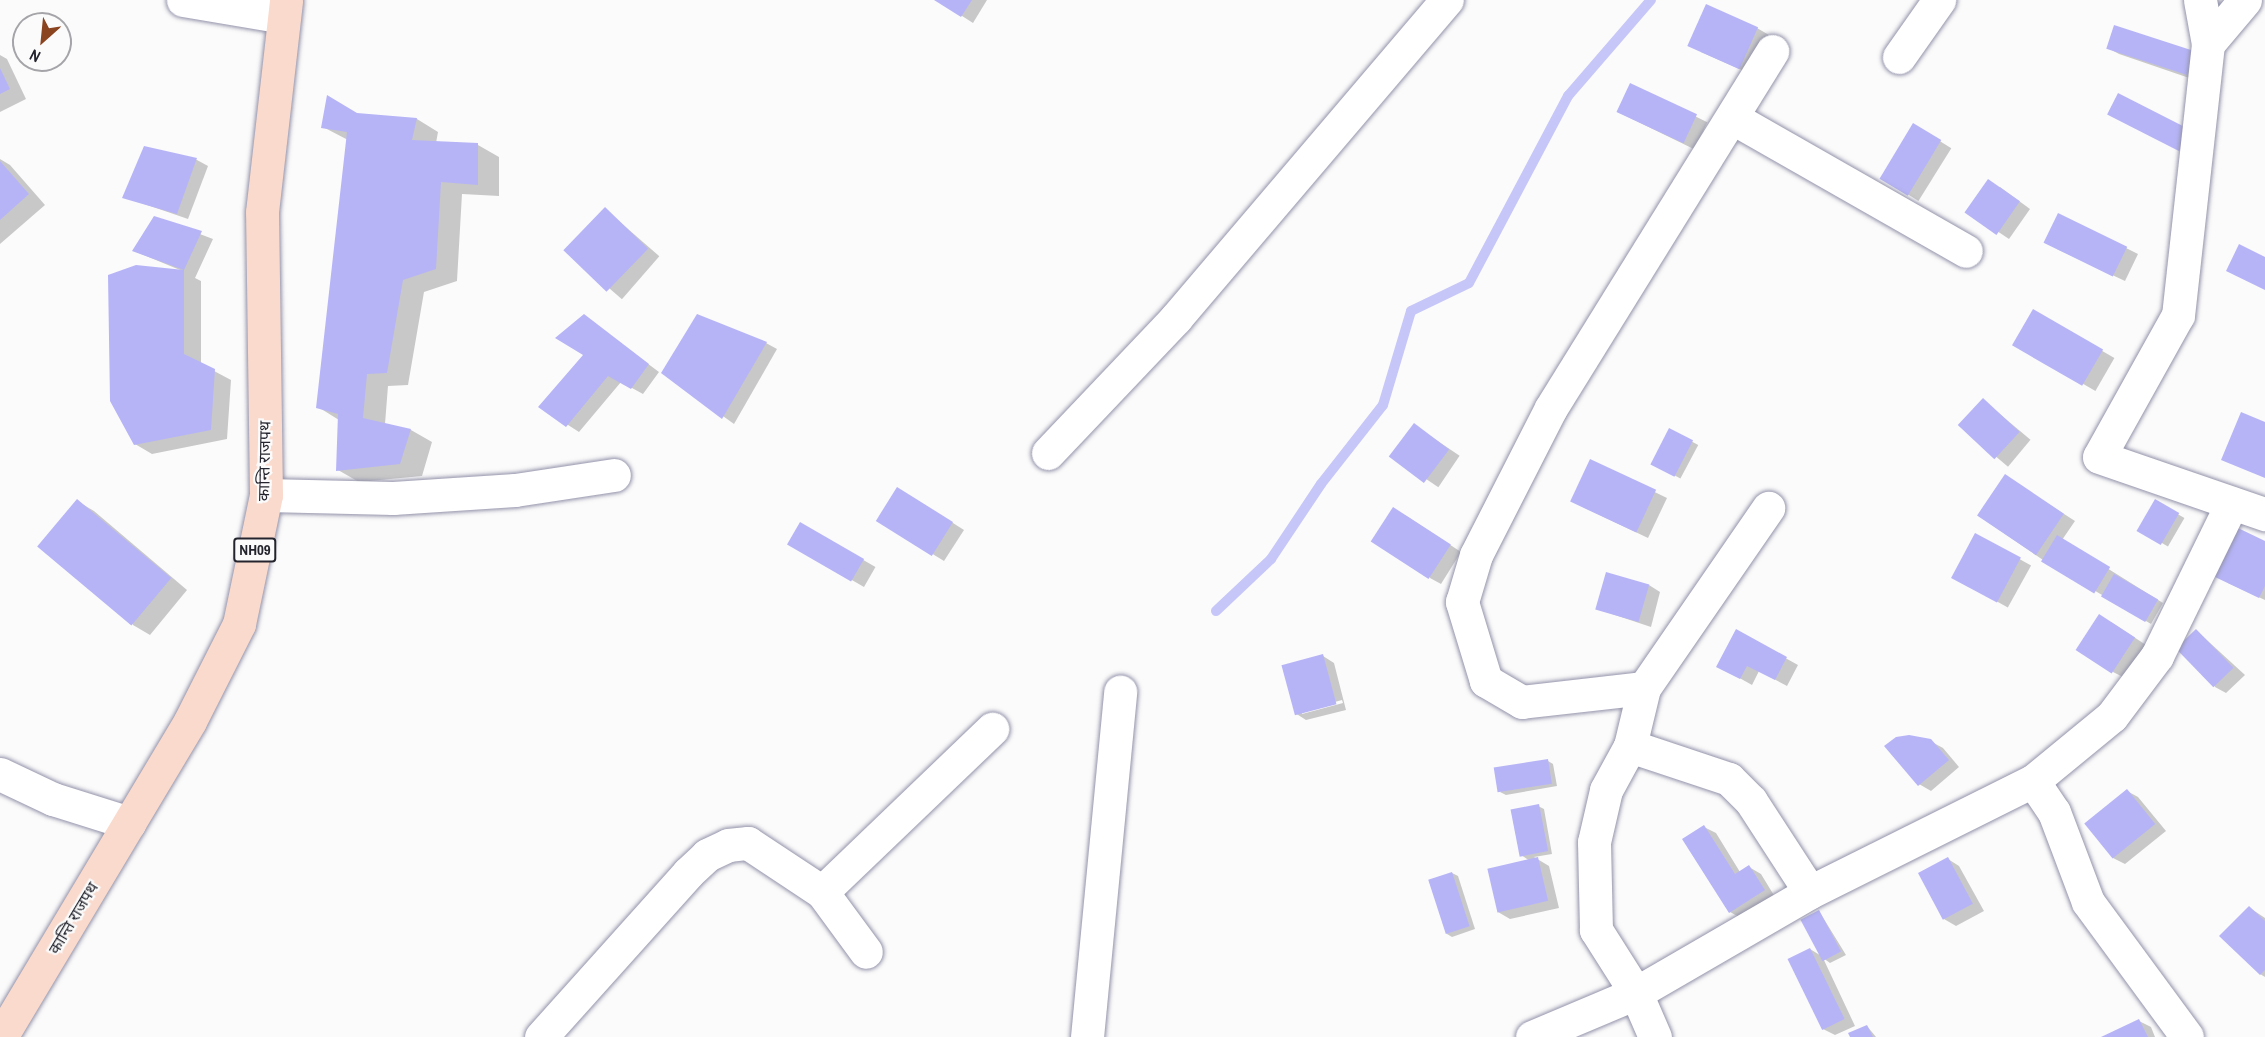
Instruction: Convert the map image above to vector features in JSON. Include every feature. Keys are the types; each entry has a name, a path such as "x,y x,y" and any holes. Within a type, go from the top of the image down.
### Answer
{"main road":[{"name":"कान्ति राजपथ","path":"1,1037 190,721 239,624 267,495 262,212 285,9"}],"street":[{"path":"183,0 285,9"},
{"path":"1048,453 1176,318 1447,0"},
{"path":"1899,57 1939,0"},
{"path":"2200,0 2208,44 2178,315 2099,457 2265,514"},
{"path":"2208,44 2245,0"},
{"path":"1644,688 1522,702 1486,681 1462,602 1476,555 1551,408 1733,118 1772,51"},
{"path":"1733,118 1966,251"},
{"path":"267,495 393,498 515,490 614,475"},
{"path":"1532,1037 1636,993 1810,892 2033,781 2112,716 2157,656 2232,503"},
{"path":"1654,1037 1636,993 1596,930 1594,842 1606,790 1630,746 1644,688 1768,508"},
{"path":"1087,1037 1120,692"},
{"path":"822,892 992,729"},
{"path":"1630,746 1729,778 1751,801 1810,892"},
{"path":"0,774 53,799 129,824"},
{"path":"2033,781 2054,812 2088,902 2187,1037"},
{"path":"540,1037 707,855 728,845 748,843 822,892 866,952"}],"building":[{"path":"934,0 972,0 961,17"},
{"path":"1706,4 1758,27 1739,69 1687,46"},
{"path":"2114,25 2195,51 2187,75 2106,49"},
{"path":"0,68 10,89 0,94"},
{"path":"1630,83 1697,114 1684,143 1616,112"},
{"path":"2118,93 2190,130 2179,151 2107,114"},
{"path":"327,95 357,113 417,118 412,140 478,143 478,185 441,182 436,269 403,280 387,373 367,374 363,418 411,429 400,464 336,471 338,414 316,408 347,132 321,128"},
{"path":"1913,123 1941,140 1908,196 1880,179"},
{"path":"144,146 197,158 177,214 122,198"},
{"path":"0,161 29,194 0,220"},
{"path":"1988,179 2020,201 1996,235 1964,213"},
{"path":"605,207 648,249 606,292 563,250"},
{"path":"2058,213 2127,247 2113,276 2044,243"},
{"path":"154,216 202,231 184,270 132,251"},
{"path":"2239,244 2265,257 2265,290 2226,271"},
{"path":"136,265 184,270 184,354 215,369 211,430 134,445 110,401 108,275"},
{"path":"2033,309 2103,349 2082,386 2012,345"},
{"path":"584,314 649,364 631,389 608,376 566,427 538,407 583,355 555,338"},
{"path":"697,314 767,342 722,419 661,373"},
{"path":"1983,398 2020,432 1994,459 1958,425"},
{"path":"2241,412 2265,422 2265,478 2221,460"},
{"path":"1414,423 1449,449 1424,483 1389,457"},
{"path":"1669,428 1693,440 1674,477 1650,465"},
{"path":"1590,459 1656,490 1636,532 1570,502"},
{"path":"2005,474 2064,514 2036,555 1977,515"},
{"path":"897,487 953,522 932,556 876,521"},
{"path":"77,499 171,578 131,626 37,546"},
{"path":"2155,499 2179,513 2161,545 2136,531"},
{"path":"1393,507 1451,545 1429,579 1371,541"},
{"path":"800,522 864,559 851,582 787,545"},
{"path":"2238,528 2265,541 2265,586 2259,598 2215,577"},
{"path":"1975,533 2021,557 1997,602 1951,578"},
{"path":"2057,535 2110,567 2094,594 2041,562"},
{"path":"1606,572 1649,584 1639,622 1595,609"},
{"path":"2114,574 2158,600 2145,622 2101,597"},
{"path":"2099,614 2135,637 2112,673 2076,650"},
{"path":"1736,629 1787,657 1775,680 1747,666 1740,679 1716,667"},
{"path":"2196,629 2234,668 2213,687 2176,648"},
{"path":"1323,654 1336,704 1295,715 1281,665"},
{"path":"1909,735 1931,739 1949,760 1918,786 1884,746 1896,737"},
{"path":"1548,759 1552,784 1498,792 1494,768"},
{"path":"2127,789 2155,824 2113,859 2084,824"},
{"path":"1539,804 1548,851 1520,857 1511,810"},
{"path":"1704,825 1735,874 1749,865 1765,890 1729,913 1682,839"},
{"path":"1538,857 1548,901 1497,913 1487,869"},
{"path":"1948,857 1973,904 1943,920 1918,873"},
{"path":"1452,872 1470,926 1446,934 1428,880"},
{"path":"2249,906 2265,921 2265,970 2260,975 2219,936"},
{"path":"1819,910 1841,951 1823,961 1800,920"},
{"path":"1810,948 1845,1019 1822,1030 1788,959"},
{"path":"2139,1019 2148,1037 2101,1037"},
{"path":"1867,1025 1873,1037 1850,1037 1848,1033"}],"waterway":[{"path":"1216,611 1271,559 1321,484 1383,405 1411,311 1469,283 1568,96 1651,0"}]}
